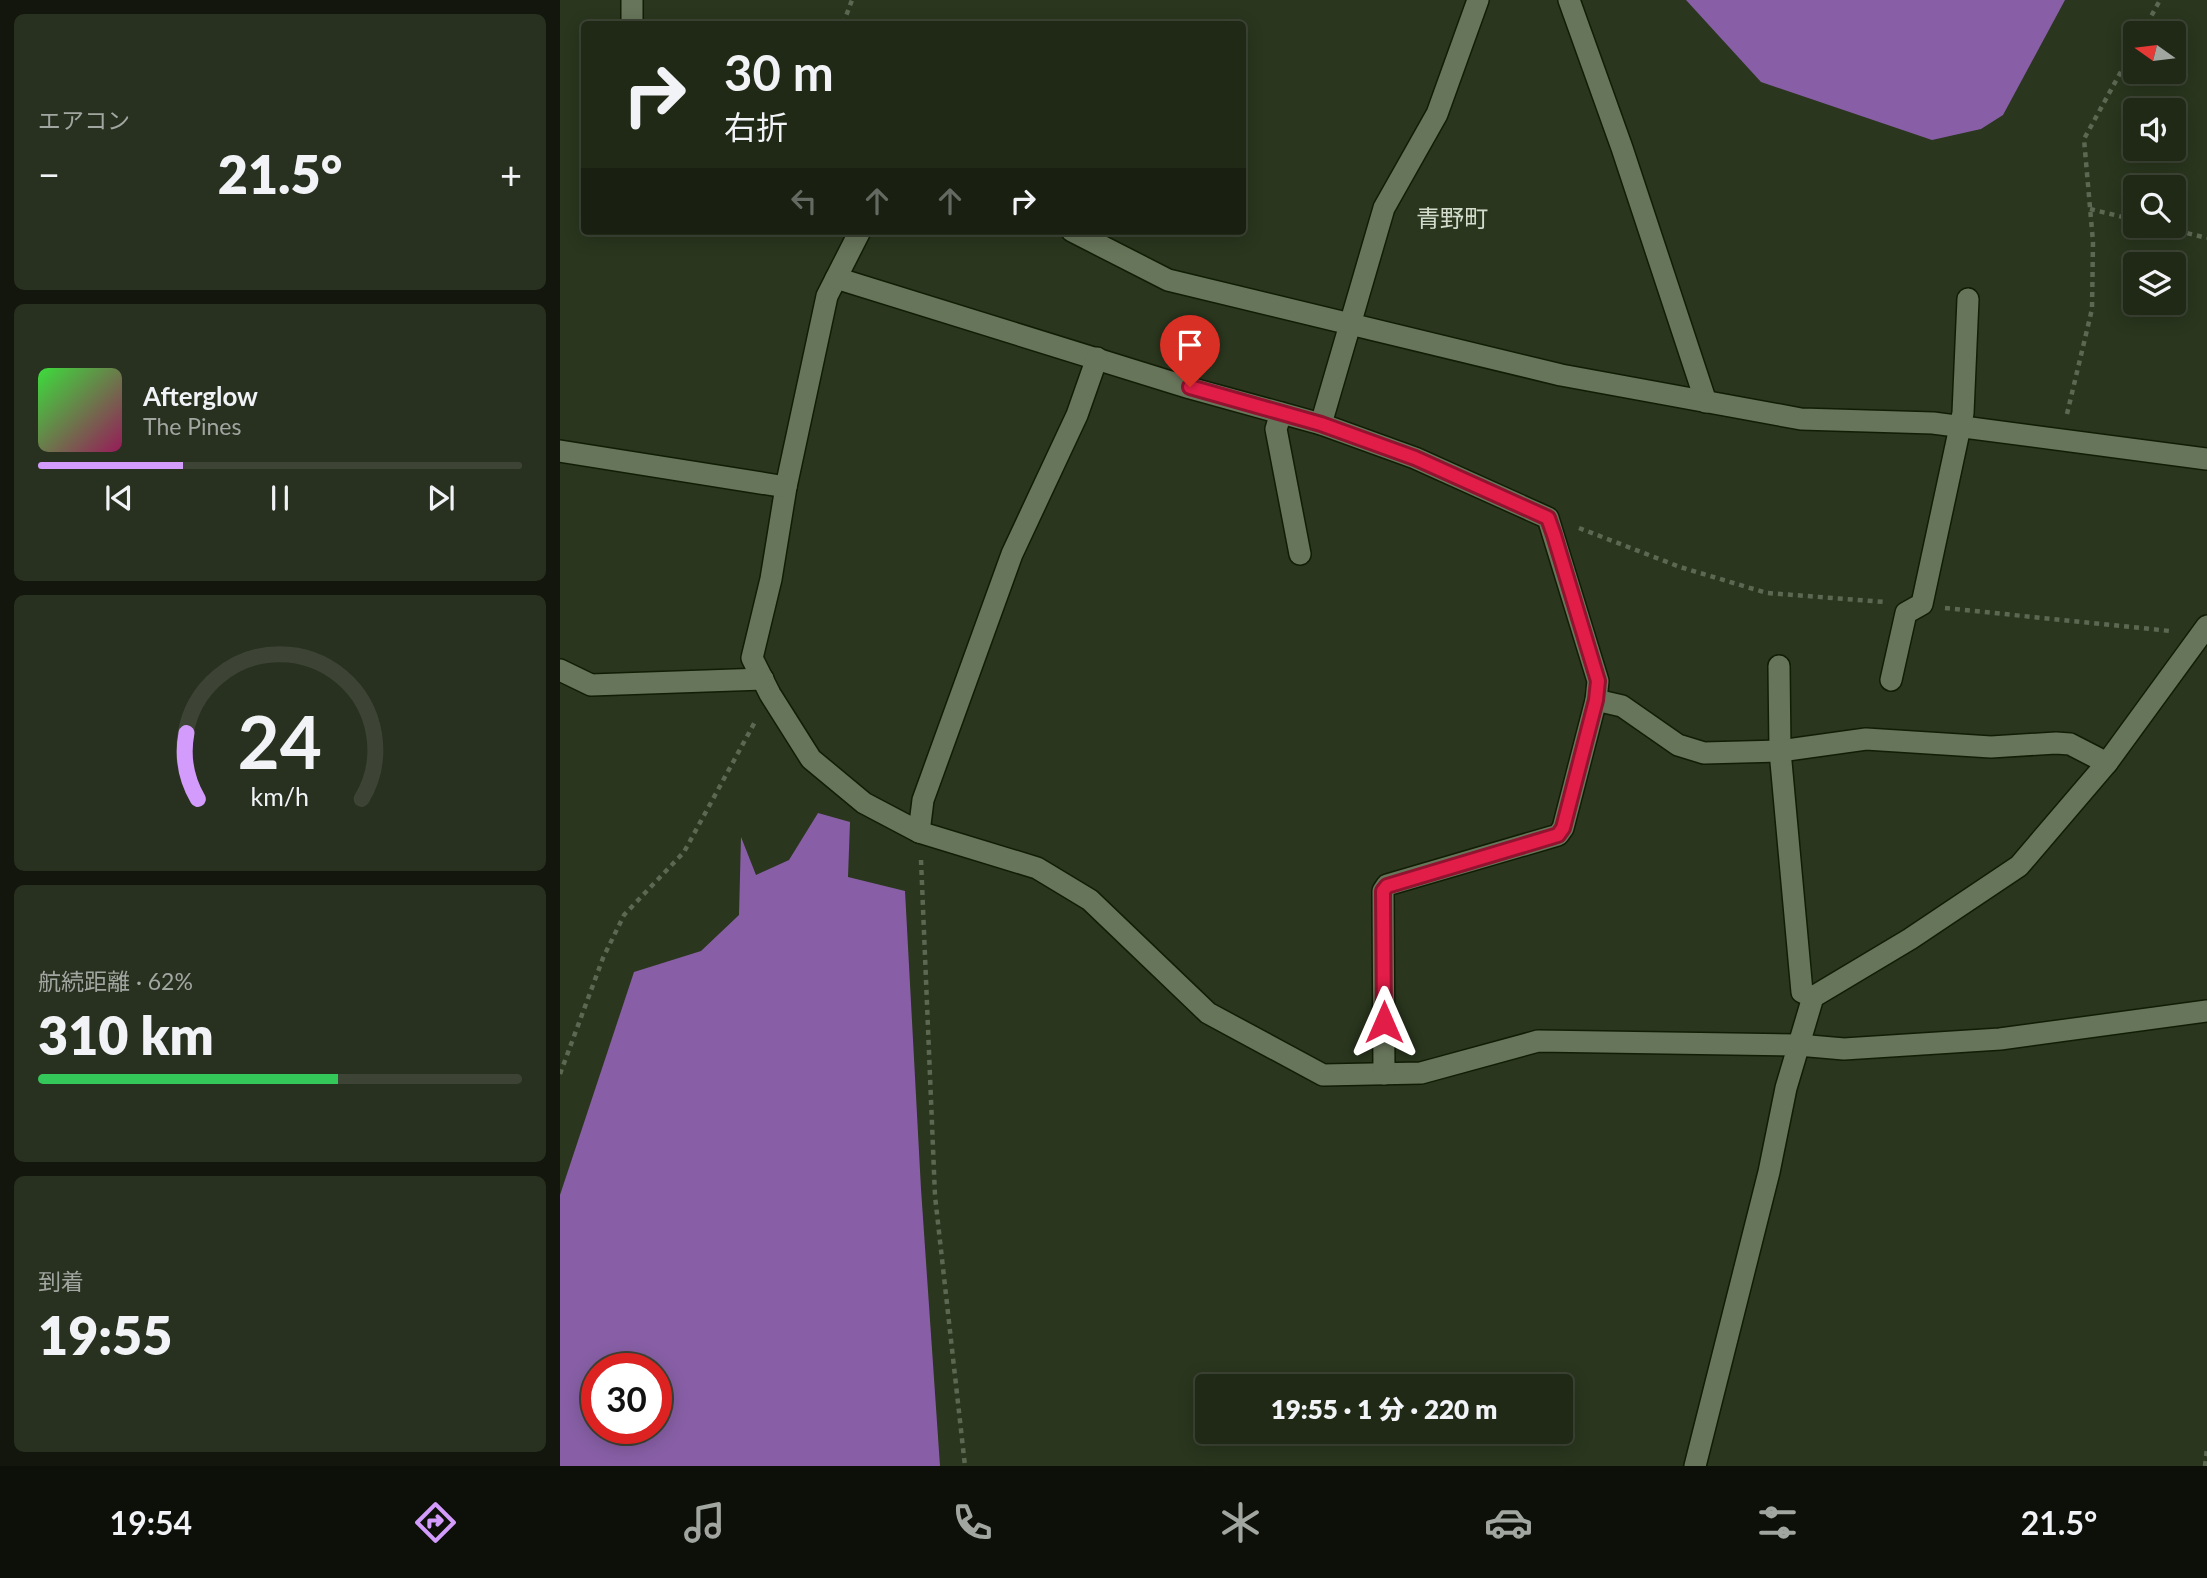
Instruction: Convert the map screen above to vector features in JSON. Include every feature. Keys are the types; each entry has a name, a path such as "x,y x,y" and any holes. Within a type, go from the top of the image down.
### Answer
{"street":[{"path":"632,0 632,21"},
{"path":"1321,424 1384,208 1437,114 1478,0"},
{"path":"1569,0 1618,135 1706,401"},
{"path":"858,235 827,296 786,487 771,579 752,658 766,687 811,759 864,803 919,832 1037,868 1090,900 1208,1013 1323,1075 1422,1073 1538,1041 1798,1045 1844,1049 2000,1039 2207,1011"},
{"path":"1080,235 1168,280 1561,375 1801,419 1933,423 2060,442 2207,459"},
{"path":"836,278 1321,424 1415,458 1548,518 1598,681 1596,700 1563,828 1558,835 1387,886 1383,891 1384,1074"},
{"path":"1891,680 1906,613 1922,604 1961,427 1968,299"},
{"path":"919,832 923,800 1012,554 1077,415 1097,358"},
{"path":"1281,413 1276,429 1300,554"},
{"path":"560,451 786,487"},
{"path":"1695,1466 1798,1045 1813,997 1910,939 2019,866 2107,763 2207,626"},
{"path":"1779,666 1780,751 1802,992 1813,997"},
{"path":"566,680 591,685 766,687"},
{"path":"1596,700 1622,706 1678,745 1704,753 1780,751 1866,739 1991,747 2056,743 2070,744 2107,763"}],"path":[{"path":"845,21 852,0"},
{"path":"2149,21 2160,0"},
{"path":"2060,442 2092,309 2093,242 2084,139 2123,68"},
{"path":"2090,209 2123,217"},
{"path":"2186,233 2207,238"},
{"path":"1548,518 1680,566 1767,593 1922,604 2178,632"},
{"path":"560,1074 603,958 624,915 684,852 766,687"},
{"path":"919,832 929,1006 935,1196 965,1466"},
{"path":"2205,1466 2207,1448"}],"shaded area":[{"path":"1686,0 2065,0 2003,115 1981,129 1932,140 1761,82"},
{"path":"818,813 850,822 848,877 905,891 921,1189 940,1466 560,1466 560,1195 634,972 701,951 739,915 741,837 756,875 789,860"}],"district":[{"name":"青野町","path":"1452,217"}],"route":[{"path":"1190,387 1321,424 1415,458 1548,518 1554,535 1598,681 1596,700 1563,828 1558,835 1387,886 1383,891 1384,1022"}]}
